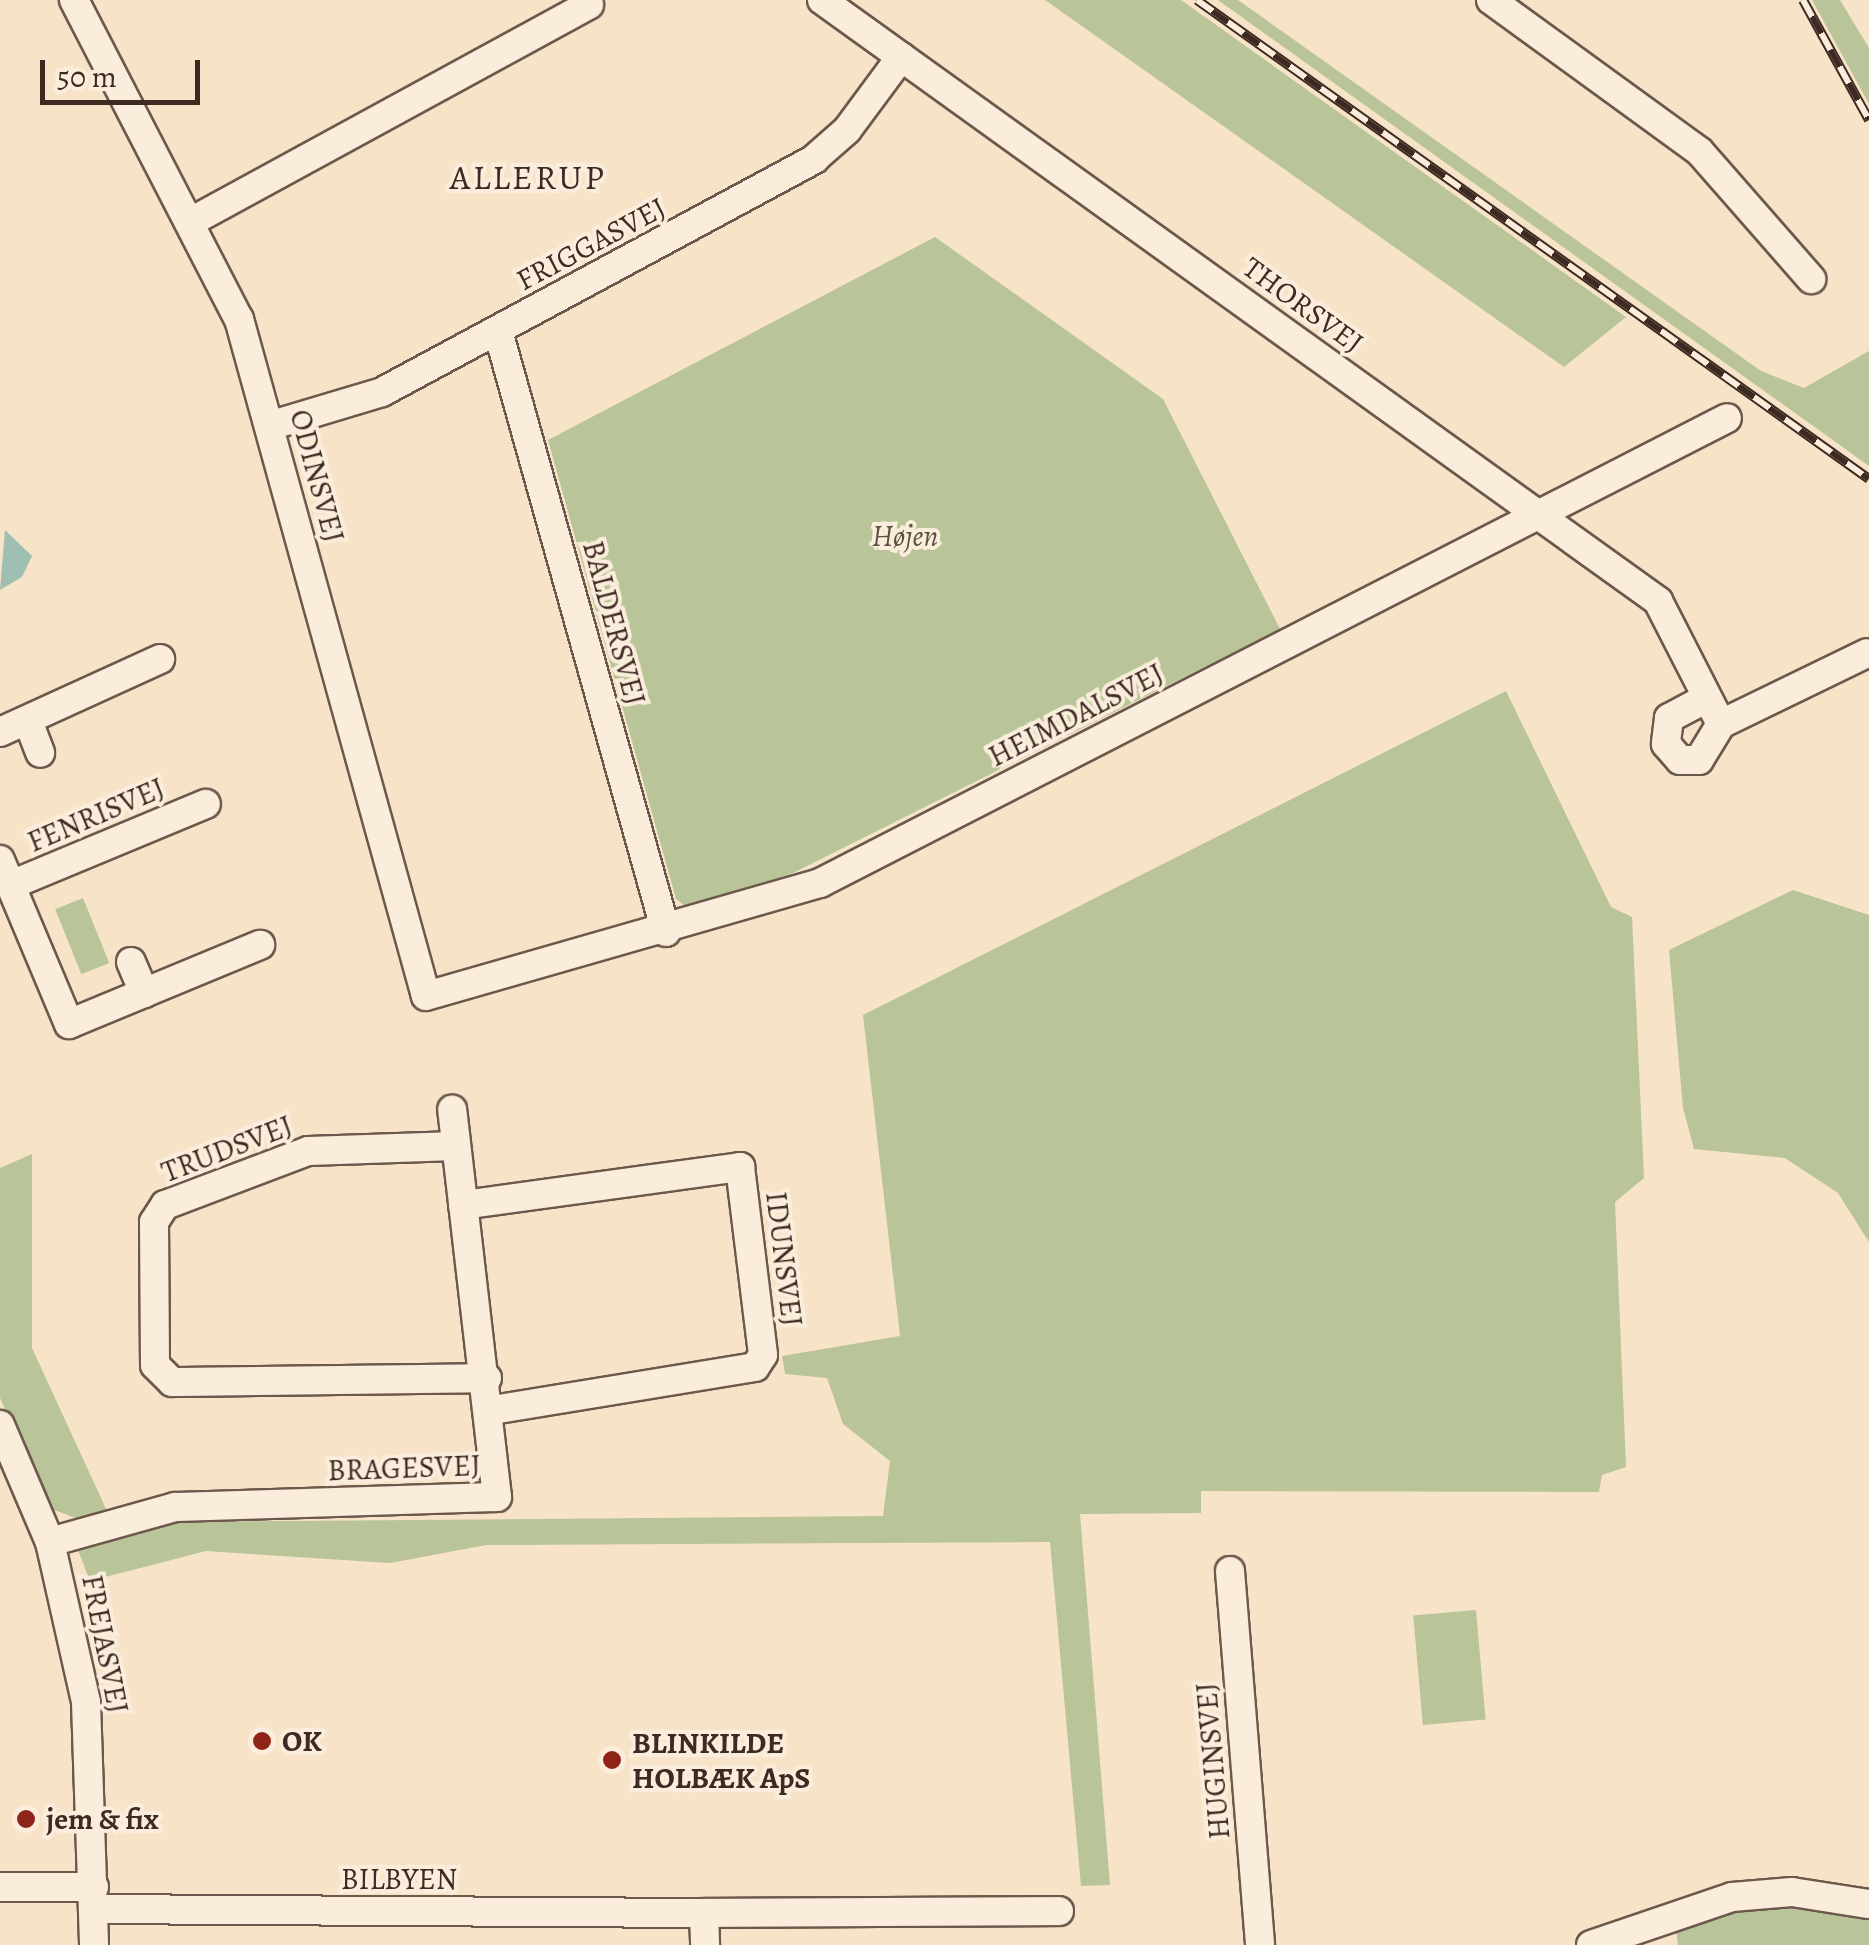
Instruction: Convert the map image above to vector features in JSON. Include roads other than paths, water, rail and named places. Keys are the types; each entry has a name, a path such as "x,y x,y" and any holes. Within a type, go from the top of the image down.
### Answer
{"street":[{"name":"THORSVEJ","path":"822,0 1658,601 1721,724"},
{"path":"1491,0 1700,152 1811,278"},
{"name":"ODINSVEJ","path":"78,1 194,220 235,309 426,996"},
{"path":"194,220 590,5"},
{"name":"FRIGGASVEJ","path":"270,426 362,400 498,331 814,159 847,130 901,57"},
{"name":"BALDERSVEJ","path":"498,331 666,932"},
{"name":"HEIMDALSVEJ","path":"426,996 666,932 820,884 1727,418"},
{"path":"1707,698 1669,718 1666,744 1680,760 1699,760 1721,724 1867,653"},
{"path":"0,732 28,721 37,708 160,659"},
{"path":"28,721 40,753"},
{"name":"FENRISVEJ","path":"206,804 5,873 69,1024 260,945"},
{"path":"131,962 144,993"},
{"name":"BRAGESVEJ","path":"50,1542 175,1506 487,1502 500,1486 452,1110"},
{"name":"TRUDSVEJ","path":"456,1146 308,1152 165,1204 154,1222 155,1365 172,1382 487,1378"},
{"name":"IDUNSVEJ","path":"463,1206 740,1167 763,1355 755,1368 492,1410"},
{"name":"FREJASVEJ","path":"0,1425 50,1542 86,1702 94,1945"},
{"name":"HUGINSVEJ","path":"1230,1571 1260,1945"},
{"path":"0,1887 94,1898"},
{"path":"1591,1945 1732,1897 1792,1892 1869,1904"},
{"name":"BILBYEN","path":"94,1898 704,1913 1059,1911"},
{"path":"704,1913 704,1945"}],"railway":[{"path":"1197,0 1869,479"},
{"path":"1803,0 1869,120"}],"place":[{"name":"OK","path":"262,1741"},
{"name":"BLINKILDE HOLBÆK ApS","path":"612,1760"},
{"name":"jem & fix","path":"26,1819"}],"district":[{"name":"ALLERUP","path":"528,177"}],"park label":[{"name":"Højen","path":"905,536"}]}
